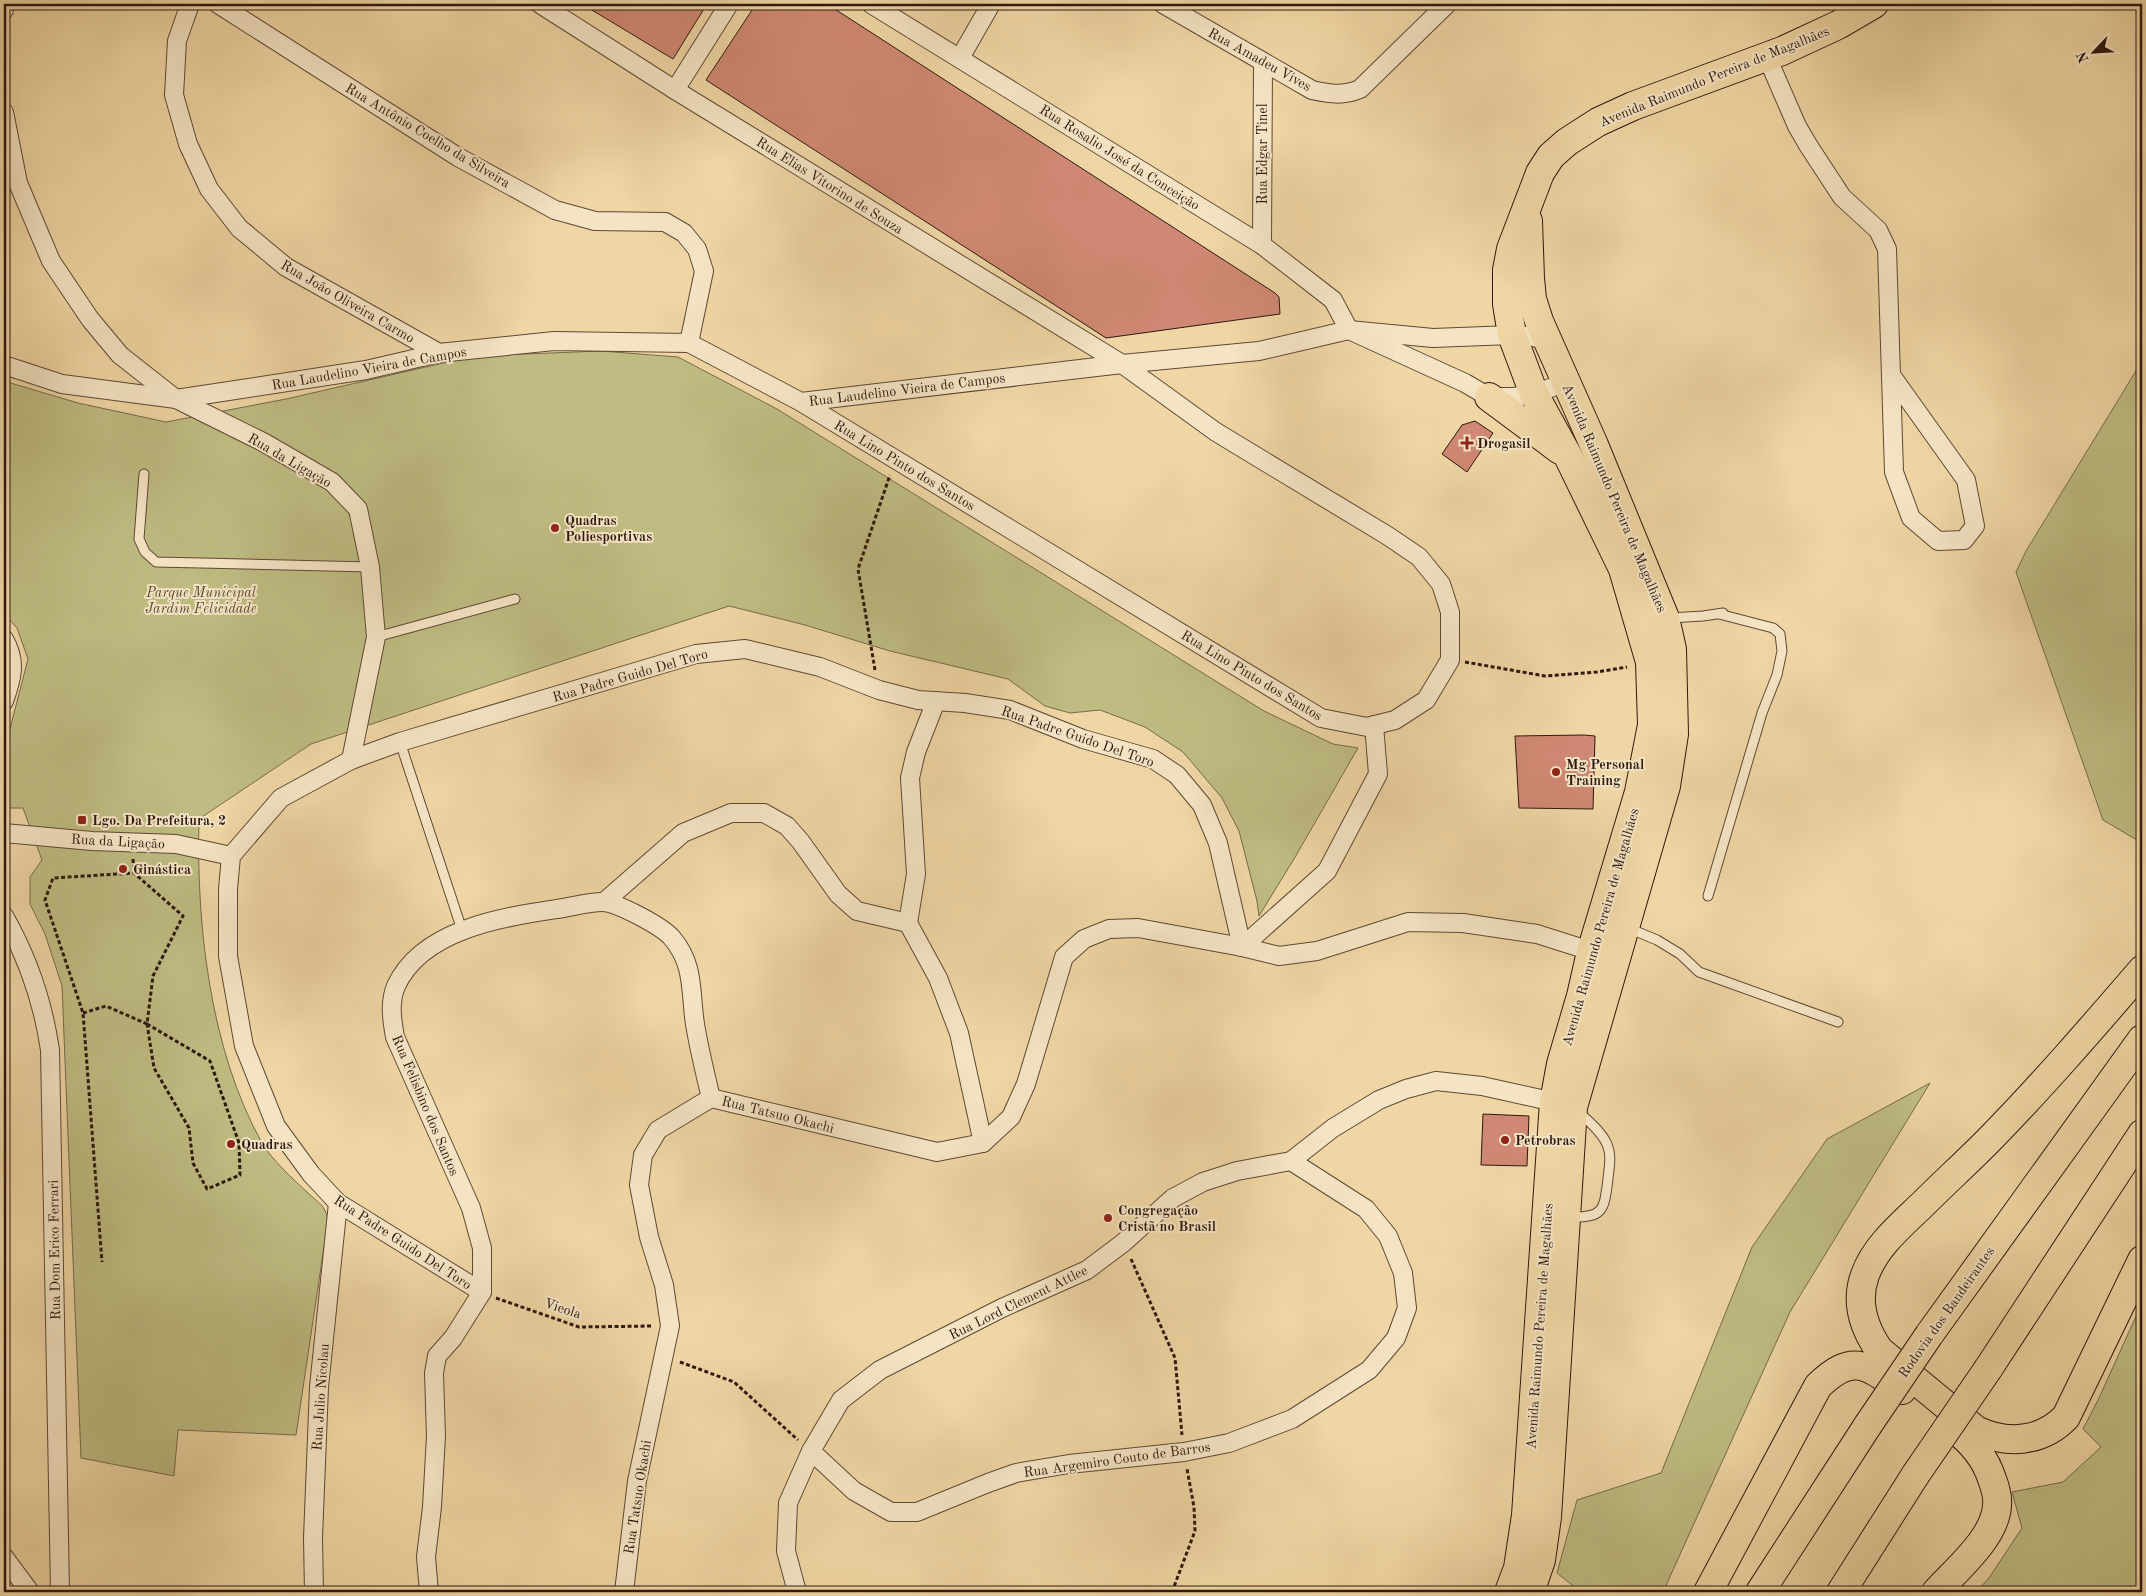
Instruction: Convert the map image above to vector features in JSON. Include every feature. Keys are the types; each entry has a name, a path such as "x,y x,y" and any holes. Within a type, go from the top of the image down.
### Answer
{"main road":[{"name":"Avenida Raimundo Pereira de Magalhães","path":"1510,1592 1518,1568 1526,1515 1556,1216 1564,1105 1561,1064 1581,996 1604,955 1626,927 1666,786 1674,734 1672,649 1652,620 1623,569 1568,456 1534,394 1512,335 1507,304 1507,270 1511,249 1540,173 1551,156 1567,142 1598,122 1632,106 1767,57 1838,25 1874,4"},
{"name":"Avenida Raimundo Pereira de Magalhães","path":"1528,203 1528,243 1532,299 1548,341 1630,530 1652,620 1650,662 1652,726 1604,955"},
{"path":"1489,397 1568,456"},
{"path":"2142,970 1987,1142 1876,1253 1865,1276 1860,1296 1861,1306 1869,1335 1879,1350 1976,1430 1996,1438 2025,1439 2048,1432 2066,1417 2142,1260"},
{"name":"Rodovia dos Bandeirantes","path":"1760,1592 1868,1425 1929,1335 2142,1039"},
{"path":"1841,1592 1916,1474 1988,1369 2142,1134"},
{"name":"Avenida Raimundo Pereira de Magalhães","path":"1530,1592 1541,1560 1547,1517 1556,1216"},
{"path":"1708,1592 1809,1400 1826,1378 1842,1367 1850,1365 1876,1371 1964,1436 1976,1448 1989,1471 1996,1490 1998,1506 1992,1525 1976,1548 1936,1592"}],"street":[{"path":"4,4 4,10"},
{"name":"Rua João Oliveira Carmo","path":"190,4 177,41 174,95 188,144 209,189 239,228 286,267 440,353"},
{"name":"Rua Antônio Coelho da Silveira","path":"218,4 458,157 554,210 594,221 665,222 684,233 697,249 704,271 689,343"},
{"name":"Rua Elias Vitorino de Souza","path":"540,4 675,90 1122,364"},
{"path":"675,90 728,4"},
{"name":"Rua Rosalio José da Conceição","path":"871,4 1262,245 1333,300 1349,330"},
{"path":"960,58 991,4"},
{"name":"Rua Amadeu Vives","path":"1162,4 1312,90 1332,95 1348,94 1360,89 1436,7"},
{"path":"1767,57 1797,126 1808,145 1842,197 1878,230 1887,249 1894,472 1911,518 1938,542 1964,540 1975,526 1966,480 1892,375"},
{"name":"Rua Edgar Tinel","path":"1262,62 1262,245"},
{"path":"4,112 18,184 51,261 90,319 120,355 176,400"},
{"path":"1349,330 1433,338 1512,335 1530,336 1548,341"},
{"path":"1349,330 1465,383 1489,397 1514,397 1534,394 1566,382"},
{"name":"Rua Laudelino Vieira de Campos","path":"4,364 62,384 176,400 366,370 440,353 554,341 689,343 801,402 1122,364 1259,351 1349,330"},
{"path":"1122,364 1216,432 1388,536 1418,557 1440,584 1450,612 1450,660"},
{"name":"Rua da Ligação","path":"176,400 263,442 332,482 358,509 370,567 376,637 351,760"},
{"name":"Rua Lino Pinto dos Santos","path":"801,402 1321,718 1367,727 1395,720 1426,700 1450,660"},
{"path":"4,639 11,650 12,679 4,701"},
{"name":"Rua Padre Guido Del Toro","path":"482,1292 338,1203 311,1174 276,1126 244,1046 228,956 228,889 231,856 281,798 351,760 400,742 696,654 745,649 820,667 879,690 918,700 965,703 1010,710 1083,739 1153,759 1178,775 1202,805 1218,843 1242,947"},
{"path":"936,701 916,752 910,778 916,874 908,923 938,978 959,1033 983,1144"},
{"path":"1242,947 1328,871 1378,774 1374,725"},
{"path":"711,1098 694,1021 690,973 683,953 671,936 640,916 604,902 683,833 731,814 764,813 787,826 801,842 838,894 857,911 908,923"},
{"name":"Rua da Ligação","path":"4,833 92,841 176,844 231,856"},
{"name":"Rua Felisbino dos Santos","path":"482,1292 482,1248 471,1208 395,1038 391,1008 396,985 412,962 442,940 462,930 520,915 604,902"},
{"name":"Rua Dom Erico Ferrari","path":"4,916 24,955 37,987 46,1019 50,1050 60,1592"},
{"path":"983,1144 1010,1117 1026,1084 1064,956 1084,939 1109,930 1138,928 1280,956 1317,951 1408,922 1463,923 1537,934 1604,955"},
{"name":"Rua Lord Clement Attlee","path":"797,1592 786,1551 788,1503 811,1450 841,1400 880,1370 1002,1308 1086,1270 1123,1243 1173,1198 1203,1182 1237,1171 1290,1161 1333,1128 1379,1100 1406,1089 1436,1081 1482,1086 1564,1105"},
{"name":"Rua Tatsuo Okachi","path":"624,1592 636,1481 670,1326 664,1285 649,1237 639,1185 643,1155 658,1130 711,1098 937,1152 983,1144"},
{"name":"Rua Argemiro Couto de Barros","path":"811,1450 854,1492 891,1512 917,1512 1016,1473 1070,1464 1184,1452 1229,1443 1292,1420 1369,1370 1396,1338 1408,1308 1403,1273 1388,1236 1366,1210 1290,1161"},
{"name":"Rua Julio Nicolau","path":"314,1592 312,1538 319,1387 338,1203"},
{"path":"429,1592 426,1557 432,1507 436,1436 434,1374 437,1356 453,1338 482,1292"},
{"path":"4,1557 30,1592"}],"lane":[{"path":"144,474 139,539 145,552 156,562 370,567"},
{"path":"376,637 515,599"},
{"path":"1652,620 1724,613 1773,628 1780,634 1782,651 1777,675 1762,714 1708,896"},
{"path":"400,742 462,930"},
{"path":"1626,927 1657,940 1680,954 1699,972 1838,1022"},
{"path":"1556,1216 1588,1218 1605,1205 1610,1156 1607,1144 1599,1131 1564,1105"}],"path":[{"path":"879,690 858,569 896,460"},
{"path":"1450,660 1546,676 1598,672 1650,662"},
{"path":"83,1013 106,1006 147,1024 210,1061 239,1144 240,1175 208,1189 193,1163 189,1128 154,1068 147,1024 153,976 183,916 134,873 53,878 46,900 83,1013 102,1262"},
{"path":"1123,1243 1175,1358 1184,1452 1194,1507 1196,1531 1172,1592"},
{"name":"Vieola","path":"482,1292 579,1327 670,1326"},
{"path":"664,1355 734,1382 811,1450"}],"green space":[{"name":"Parque Municipal Jardim Felicidade","path":"601,351 678,357 777,409 1264,711 1333,744 1358,748 1259,916 1239,831 1222,798 1183,752 1145,727 1100,710 1070,713 1045,706 1008,679 890,651 805,625 729,606 311,744 199,819 200,901 204,943 218,1027 230,1068 244,1107 262,1143 283,1169 321,1205 328,1220 296,1435 178,1430 174,1476 81,1458 62,986 45,934 30,904 30,877 42,860 23,808 4,808 4,752 28,659 17,628 4,614 4,381 78,403 166,422 286,399 474,356"},
{"path":"2142,361 2142,843 2103,820 2016,572 2026,551"},
{"path":"1930,1083 1790,1312 1663,1592 1581,1592 1557,1573 1577,1500 1661,1473 1752,1247 1827,1139"},
{"path":"2142,1303 2142,1592 1976,1592 1989,1578 2022,1528 2012,1492 2063,1482 2101,1447 2083,1429"}],"building":[{"path":"582,4 707,4 673,59"},
{"path":"756,4 827,4 1275,293 1279,297 1280,314 1106,338 706,80"},
{"name":"Drogasil","path":"1475,421 1493,433 1467,472 1442,454 1462,425"},
{"name":"Mg Personal Training","path":"1515,736 1595,736 1593,809 1519,808"},
{"name":"Petrobras","path":"1483,1114 1529,1116 1527,1166 1481,1165"}],"place":[{"name":"Drogasil","path":"1467,443"},
{"name":"Quadras Poliesportivas","path":"555,528"},
{"name":"Mg Personal Training","path":"1556,772"},
{"name":"Lgo. Da Prefeitura, 2","path":"82,820"},
{"name":"Ginástica","path":"123,869"},
{"name":"Petrobras","path":"1505,1140"},
{"name":"Quadras","path":"231,1144"},
{"name":"Congregação Cristã no Brasil","path":"1108,1218"}]}
